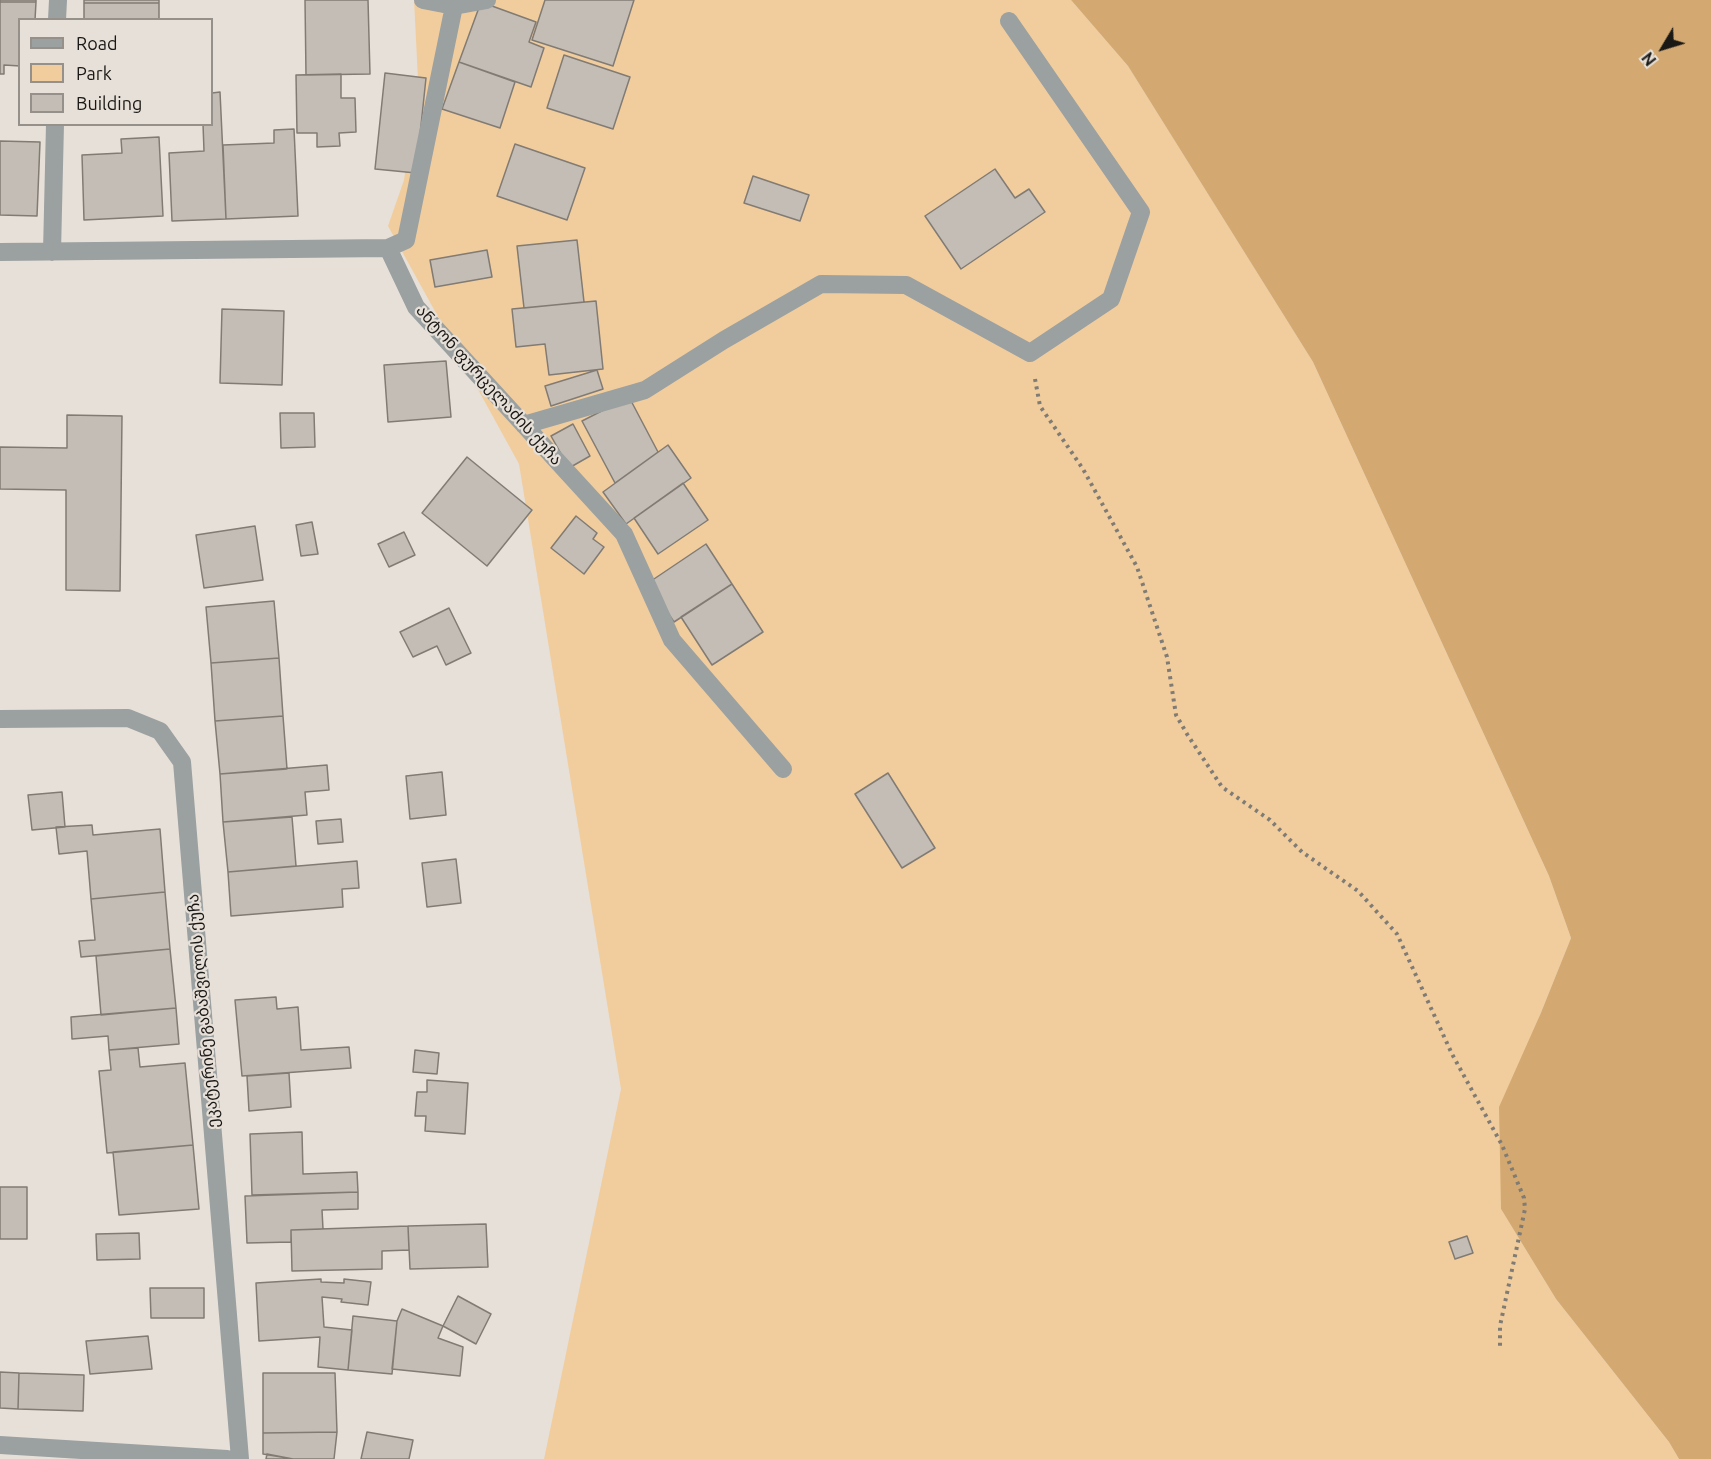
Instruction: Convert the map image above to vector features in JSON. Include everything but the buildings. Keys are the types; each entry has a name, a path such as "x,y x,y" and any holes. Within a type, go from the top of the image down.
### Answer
{"street":[{"path":"57,18 58,0"},
{"path":"423,0 454,6 487,0"},
{"path":"0,252 388,248 405,240 454,6"},
{"path":"524,425 645,390 724,340 821,284 906,285 1030,353 1111,299 1141,212 1010,21"},
{"path":"52,252 55,126"},
{"name":"ანტონ ფურცელაძის ქუჩა","path":"388,248 416,307 624,534 672,640 783,769"},
{"name":"ეკატერინე გაბაშვილის ქუჩა","path":"0,718 128,718 160,731 182,762 240,1459"},
{"path":"0,1445 227,1459"}],"path":[{"path":"1030,353 1040,406 1083,469 1137,567 1167,657 1176,715 1187,734 1222,788 1270,820 1302,852 1359,891 1397,934 1452,1054 1502,1145 1524,1198 1525,1209 1500,1326 1500,1348"}],"green space":[{"path":"414,0 1071,0 1128,66 1313,362 1549,876 1571,938 1540,1015 1501,1209 1556,1299 1669,1442 1679,1459 544,1459 621,1089 519,464 388,226 404,180 418,80"}],"shaded area":[{"path":"1071,0 1711,0 1711,1459 1679,1459 1669,1442 1556,1299 1501,1209 1499,1107 1571,938 1549,876 1313,362 1128,66"}]}
